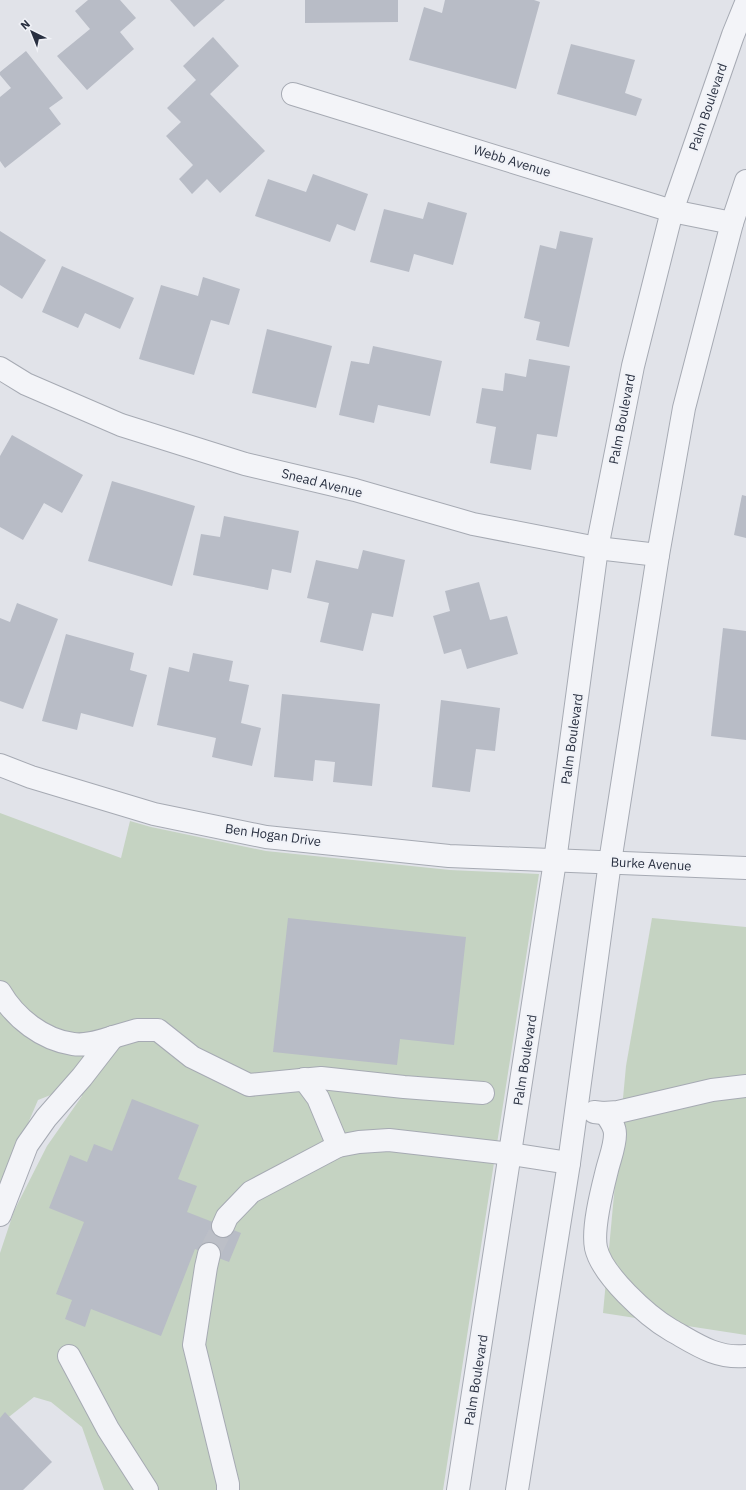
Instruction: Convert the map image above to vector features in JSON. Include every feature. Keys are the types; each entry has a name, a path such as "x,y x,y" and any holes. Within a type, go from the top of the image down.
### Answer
{"street":[{"name":"Palm Boulevard","path":"458,1490 555,861 597,548 633,366 672,211 746,3"},
{"name":"Webb Avenue","path":"293,94 672,211 732,224"},
{"path":"517,1490 569,1163 610,862 658,556 684,408 732,224 746,180"},
{"name":"Snead Avenue","path":"0,368 26,384 121,425 245,464 355,490 473,524 597,548 658,556"},
{"name":"Ben Hogan Drive","path":"0,765 30,777 154,814 266,837 449,856 555,861"},
{"name":"Burke Avenue","path":"555,861 746,868"},
{"path":"0,992 16,1013 27,1024 59,1041 74,1045 86,1044 137,1030 158,1030 192,1057 249,1085 321,1078 483,1094"},
{"path":"0,1215 26,1145 46,1118 82,1077 112,1037"},
{"path":"304,1079 318,1098 338,1146"},
{"path":"746,1086 712,1090 618,1112 598,1113 612,1122 615,1135 599,1206 595,1233 596,1248 601,1261 625,1291 665,1326 707,1350 733,1358 746,1356"},
{"path":"223,1226 227,1217 251,1192 338,1146 360,1142 389,1140 511,1154 569,1163"},
{"path":"210,1254 206,1267 194,1345 228,1484 228,1490"},
{"path":"69,1356 108,1429 147,1490"}],"green space":[{"path":"0,813 121,858 130,821 151,827 266,851 450,870 539,874 443,1490 104,1490 82,1427 51,1402 34,1397 0,1424 0,1253 14,1211 47,1146 82,1096 81,1083 38,1100 0,1189"},
{"path":"652,918 746,927 746,1335 603,1313 626,1066"}],"building":[{"path":"88,0 120,0 136,18 120,32 134,49 87,90 57,56 90,29 75,11"},
{"path":"170,0 225,0 194,27"},
{"path":"305,0 398,0 398,22 305,23"},
{"path":"445,0 534,0 540,2 516,89 409,60 424,7 442,13"},
{"path":"213,37 239,66 210,94 265,151 220,193 207,179 192,194 179,179 193,165 166,136 181,122 167,108 196,80 183,66"},
{"path":"571,44 635,60 625,93 642,99 636,116 557,94"},
{"path":"26,51 63,98 49,108 61,124 5,168 0,161 0,97 11,88 0,75 0,72"},
{"path":"313,174 368,194 355,231 337,224 330,242 255,216 268,179 306,192"},
{"path":"428,202 467,213 453,265 414,254 409,272 370,262 384,209 423,219"},
{"path":"0,231 46,260 22,299 0,285"},
{"path":"560,231 593,238 569,347 536,340 540,322 524,318 540,245 556,249"},
{"path":"62,266 134,298 120,329 85,313 78,328 42,312"},
{"path":"203,277 240,289 229,325 211,320 194,375 139,359 161,285 198,296"},
{"path":"267,329 332,346 316,408 252,393"},
{"path":"373,346 442,361 430,416 378,405 374,423 339,415 351,361 369,364"},
{"path":"529,359 570,366 557,437 537,434 531,470 490,463 496,427 476,423 482,388 503,391 505,373 526,377"},
{"path":"12,435 83,475 62,513 44,503 23,540 0,527 0,456"},
{"path":"112,481 195,506 172,586 88,561"},
{"path":"742,495 746,496 746,538 734,535"},
{"path":"224,516 299,531 291,573 272,569 268,590 193,575 201,534 220,537"},
{"path":"363,550 405,560 393,617 372,613 363,651 320,642 329,603 307,598 316,560 358,569"},
{"path":"479,582 490,620 507,616 518,654 467,669 461,649 444,654 433,616 450,611 445,591"},
{"path":"17,603 58,619 23,709 0,701 0,618 10,622"},
{"path":"723,628 746,631 746,740 711,736"},
{"path":"66,634 134,653 130,670 147,675 133,727 81,713 77,730 42,721"},
{"path":"193,653 233,661 229,681 249,685 241,723 261,728 252,766 212,757 216,738 157,725 169,667 189,672"},
{"path":"282,694 380,704 372,786 333,782 335,762 315,760 313,781 274,777"},
{"path":"441,700 500,708 495,751 476,749 470,792 432,787"},
{"path":"288,918 466,937 454,1045 400,1039 397,1065 273,1052"},
{"path":"132,1099 199,1125 178,1179 197,1186 187,1212 241,1233 229,1262 195,1249 161,1336 91,1309 85,1327 65,1319 72,1300 56,1294 84,1222 49,1208 70,1155 87,1162 94,1144 112,1151"},
{"path":"5,1412 52,1462 23,1490 0,1490 0,1418"}],"tunnel":[{"path":"209,1254 223,1226"}]}
